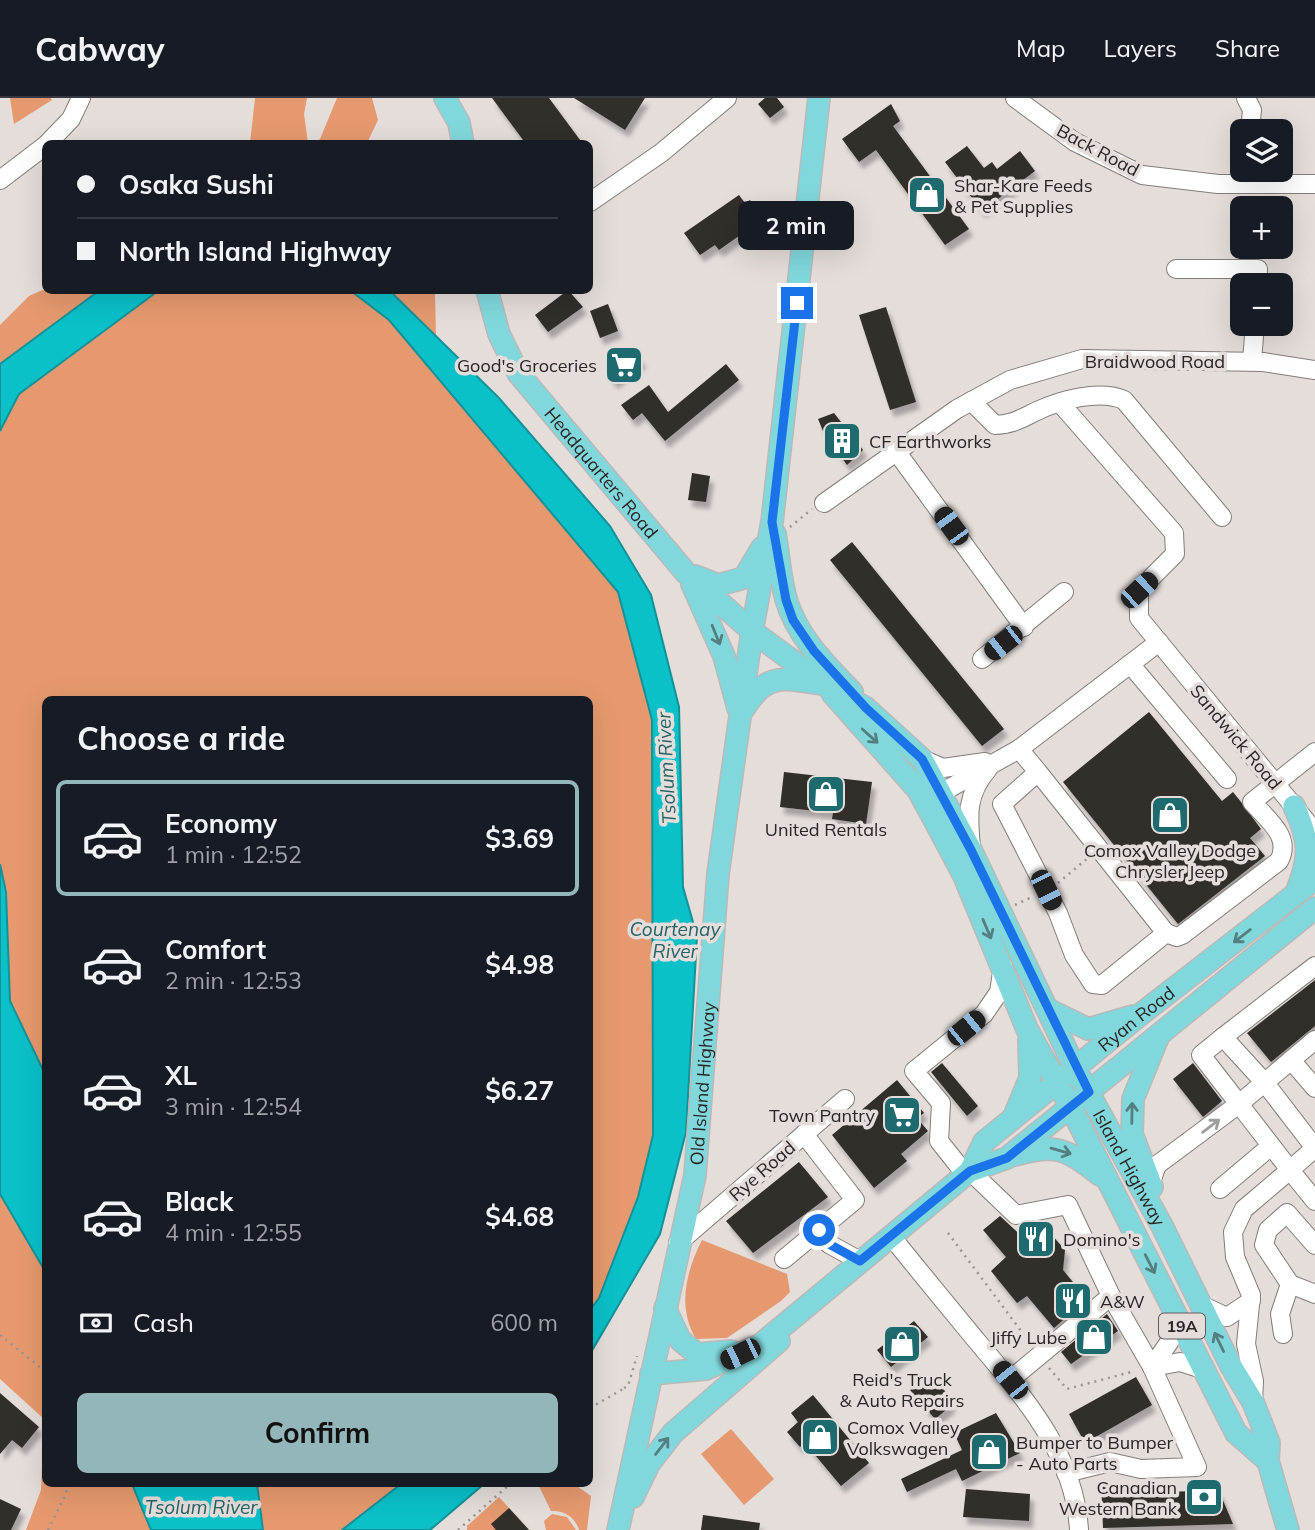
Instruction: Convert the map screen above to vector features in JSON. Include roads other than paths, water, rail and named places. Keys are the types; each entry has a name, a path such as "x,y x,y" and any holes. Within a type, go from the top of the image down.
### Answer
{"main road":[{"path":"445,98 459,123 462,140"},
{"path":"819,98 780,525 786,600 793,620 814,651 866,708"},
{"name":"Headquarters Road","path":"488,294 499,334 518,373 686,573 752,631"},
{"path":"686,573 718,585 744,578 780,525"},
{"name":"Old Island Highway","path":"618,1529 678,1243 695,1175 718,874 752,631 780,525"},
{"path":"686,573 720,645 740,715"},
{"name":"Island Highway","path":"752,631 825,685 866,708 922,759 971,850 1076,1070 1162,1226 1231,1366 1253,1402 1269,1443 1268,1461 1288,1530"},
{"path":"740,715 754,692 768,681 782,678 825,685"},
{"name":"Island Highway","path":"825,685 854,721 880,745 918,790 964,876 1027,1029 1070,1106 1236,1433 1268,1461"},
{"path":"1294,806 1315,814"},
{"path":"1294,806 1306,832 1308,848 1304,873 1296,895"},
{"name":"Ryan Road","path":"968,1173 984,1142 1076,1070 1141,1014 1315,879"},
{"name":"Ryan Road","path":"648,1384 706,1369 760,1345 968,1173 1007,1158 1310,914"},
{"path":"1049,1010 1088,1029 1141,1014"},
{"path":"1013,1119 1030,1078 1032,1059 1027,1029"},
{"path":"1161,1032 1133,1099 1132,1134 1151,1182 1162,1226"},
{"path":"1007,1158 1043,1147 1061,1149 1108,1181"},
{"path":"618,1529 649,1464 673,1433 756,1365 860,1261"},
{"path":"665,1308 680,1340 697,1354 722,1353 760,1345"}],"street":[{"path":"50,140 71,119 81,98"},
{"path":"593,200 661,153 727,98"},
{"name":"Back Road","path":"1015,98 1075,142 1142,175 1218,184 1230,181"},
{"path":"1246,98 1252,110 1251,119"},
{"path":"0,180 42,147"},
{"name":"Back Road","path":"1293,182 1315,184"},
{"path":"1177,269 1258,269 1258,273"},
{"path":"1252,362 1254,336"},
{"name":"Braidwood Road","path":"819,505 971,401 1010,380 1082,359 1252,362 1315,370"},
{"path":"971,401 995,425 1015,423 1060,403 1102,395 1124,400 1222,517"},
{"name":"Sandwick Road","path":"1060,403 1174,533 1175,554 1139,590 1139,618 1315,832"},
{"path":"896,451 1024,627"},
{"path":"982,659 1065,592"},
{"path":"918,790 941,793 1020,749 1159,642"},
{"path":"1130,664 1227,779"},
{"path":"1185,726 1211,707"},
{"path":"1020,749 1166,933 1177,937 1279,861 1285,850 1283,839 1252,802 1315,752"},
{"path":"922,759 943,768 995,761"},
{"path":"971,850 968,813 971,792 995,761"},
{"path":"1038,772 1002,804 1058,914 1074,955 1090,980 1102,985 1166,933"},
{"path":"1314,965 1201,1055 1315,1200"},
{"path":"1003,966 999,992 984,1014 914,1071 941,1103 939,1142 968,1173 1016,1215 1068,1205 1111,1296 1152,1367 1197,1467 1141,1469 1110,1462 1066,1473"},
{"path":"1223,1037 1265,1083 1315,1148 1244,1209 1233,1232 1234,1257 1249,1285 1251,1301 1247,1344 1254,1381 1253,1402"},
{"path":"1151,1182 1157,1164 1239,1104 1315,1040"},
{"path":"1291,1060 1315,1088"},
{"name":"Rye Road","path":"678,1243 845,1099"},
{"path":"784,1259 855,1200 804,1134"},
{"path":"1220,1189 1271,1146"},
{"path":"1315,1245 1287,1213 1268,1230 1264,1245 1290,1284 1315,1294"},
{"path":"819,1230 829,1244 860,1261"},
{"path":"891,1236 1032,1407 1061,1458 1078,1507 1079,1530"},
{"path":"1283,1334 1280,1314 1290,1284"},
{"path":"1010,1380 1111,1296"},
{"path":"1201,1305 1227,1317 1251,1301"},
{"path":"1152,1367 1170,1341 1174,1312"},
{"path":"1152,1367 1180,1362 1205,1370"}],"water":[{"path":"95,294 154,294 19,394 0,431 0,364"},
{"name":"Courtenay River","path":"355,294 393,294 499,398 610,526 651,595 679,707 683,887 697,936 686,1132 660,1234 593,1349 593,1306 599,1298 638,1197 653,1135 652,720 618,592 389,320"},
{"path":"0,864 6,892 10,1001 42,1068 42,1266 0,1194"},
{"name":"Tsolum River","path":"133,1487 257,1487 263,1530 151,1530"},
{"path":"397,1487 480,1487 430,1530 342,1530"}],"place":[{"name":"Shar-Kare Feeds & Pet Supplies","path":"927,195"},
{"name":"Good's Groceries","path":"624,365"},
{"name":"CF Earthworks","path":"842,441"},
{"name":"United Rentals","path":"826,794"},
{"name":"Comox Valley Dodge Chrysler Jeep","path":"1170,815"},
{"name":"Town Pantry","path":"902,1115"},
{"name":"Domino's","path":"1036,1239"},
{"name":"A&W","path":"1073,1301"},
{"name":"Jiffy Lube","path":"1094,1337"},
{"name":"Reid's Truck & Auto Repairs","path":"902,1344"},
{"name":"Comox Valley Volkswagen","path":"820,1437"},
{"name":"Bumper to Bumper - Auto Parts","path":"989,1452"},
{"name":"Canadian Western Bank","path":"1204,1497"}]}
